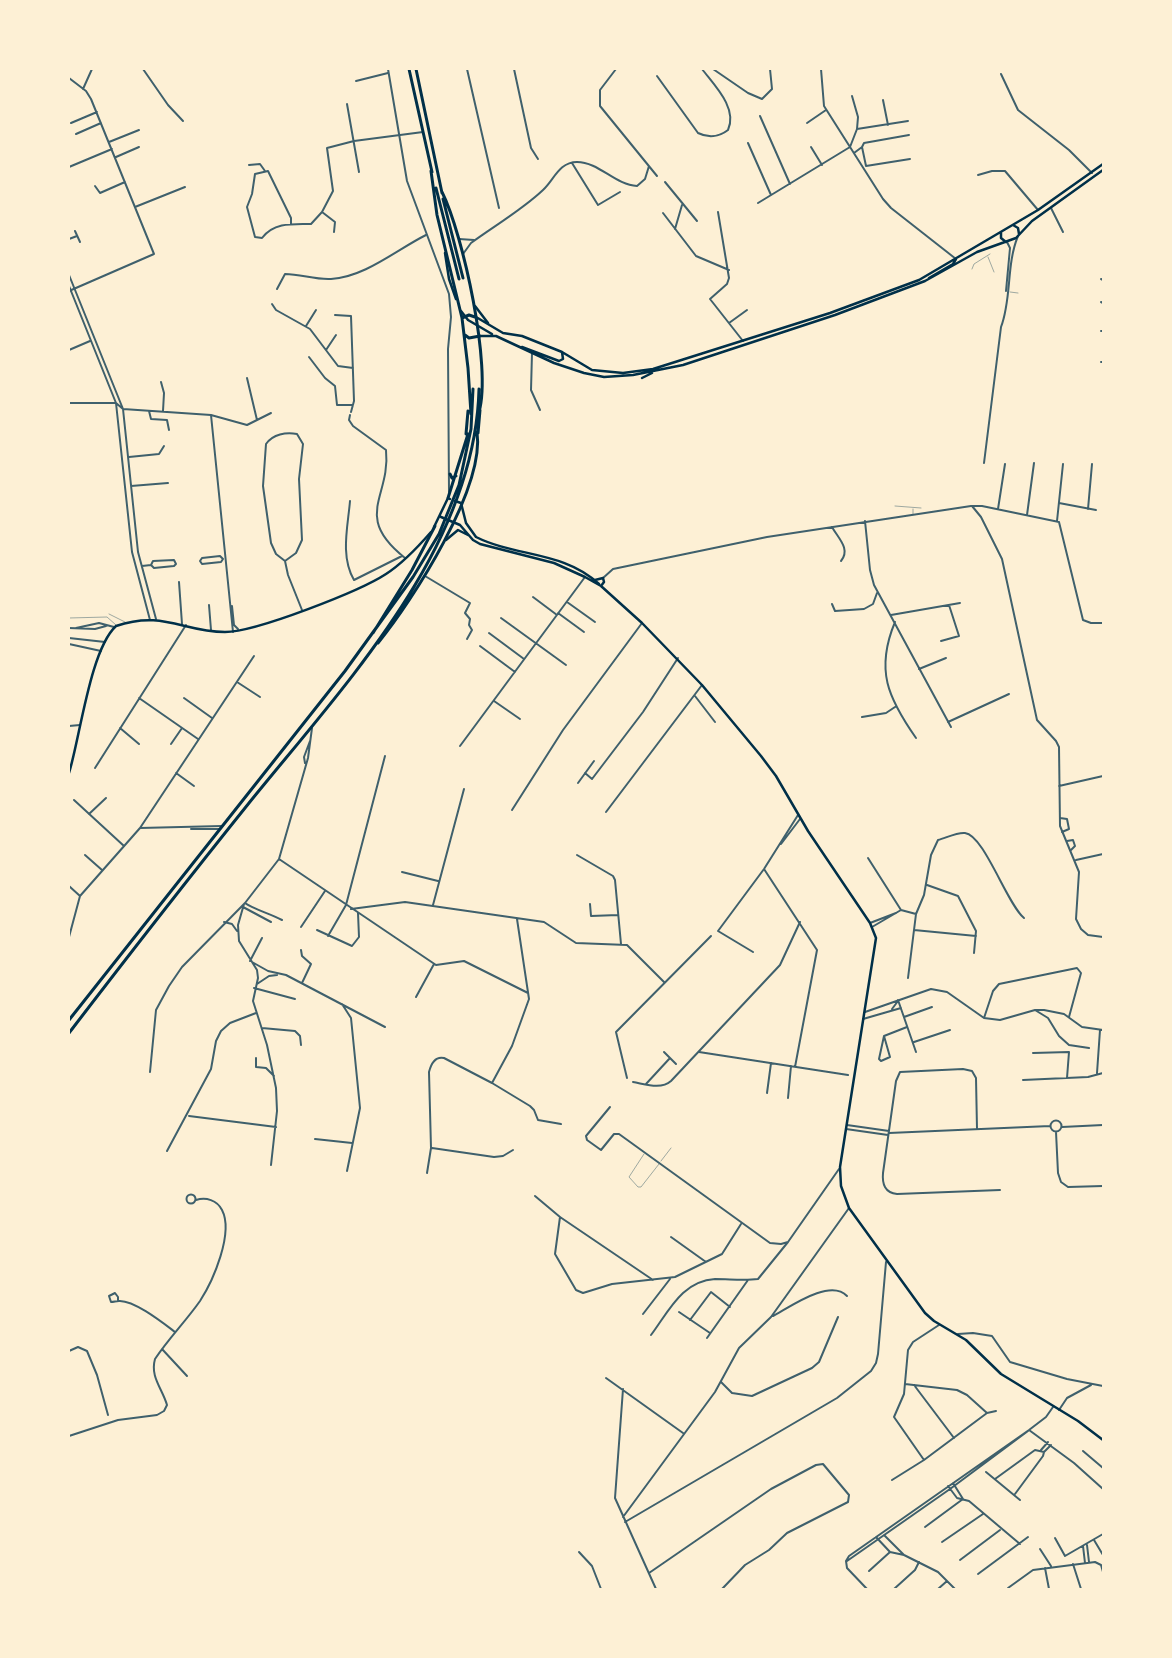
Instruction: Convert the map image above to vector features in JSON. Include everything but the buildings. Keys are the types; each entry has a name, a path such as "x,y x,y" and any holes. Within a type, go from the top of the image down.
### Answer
{"highway":[{"path":"409,69 433,178 461,279 416,69"},
{"path":"432,171 437,215 462,318 469,374 466,440 458,473 448,498"},
{"path":"433,178 439,177"},
{"path":"69,1033 391,626 425,576 461,504 476,454 481,406 480,336 458,239 442,192"},
{"path":"462,318 469,315 476,317"},
{"path":"464,334 469,338 480,336"},
{"path":"69,1020 364,648 406,588 439,534 459,485 471,428 473,389"},
{"path":"370,652 418,580 443,535 463,486 476,428 479,389"},
{"path":"469,405 472,419"},
{"path":"477,420 481,406"},
{"path":"466,440 471,428"},
{"path":"476,428 477,436"},
{"path":"450,474 453,478 458,473"},
{"path":"364,648 429,542 435,526"},
{"path":"345,671 357,667"},
{"path":"319,716 316,710 345,675 345,671"},
{"path":"282,762 283,758 306,729 303,725"}],"main road":[{"path":"476,317 492,328 562,352 592,370 623,373 671,364 859,303 919,280 1038,210 1092,174 1103,164"},
{"path":"444,242 449,279 458,307 468,320 518,347 574,370 602,376 623,377 656,372 700,360 835,315 929,279 983,249 1007,242 1019,235 1032,221 1103,170"},
{"path":"1012,224 1018,228 1019,235"},
{"path":"1001,232 1001,238 1007,242"},
{"path":"929,279 930,276 955,262 956,259"},
{"path":"473,303 492,328"},
{"path":"480,336 493,335 511,343"},
{"path":"518,347 528,348 560,361 563,360 562,352"},
{"path":"642,378 656,372"},
{"path":"69,774 80,725 102,651 105,642 115,627 126,622 156,619 211,630 233,632 254,627 302,610 382,576 418,545 435,526 442,517 448,498 461,504 466,522 476,537 557,559 589,574 603,584"},
{"path":"442,517 462,527 473,540"},
{"path":"442,543 458,530 486,546 554,563 603,584"},
{"path":"595,580 603,578 606,590 678,658 767,764 799,817 871,925 876,945 840,1167 841,1186 849,1208 886,1262 925,1313 940,1325 972,1344 997,1371 1103,1440"}],"street":[{"path":"83,89 92,69"},
{"path":"144,69 168,105 183,121"},
{"path":"388,69 407,180 449,294 450,474 448,498"},
{"path":"467,69 499,208"},
{"path":"514,69 531,148 538,160"},
{"path":"616,69 600,90 600,106 602,111 658,176"},
{"path":"657,76 695,130 702,136 716,136 725,132 729,126 729,109 702,69"},
{"path":"713,69 748,93 762,99 772,89 770,69"},
{"path":"821,69 823,103 826,110 891,208 956,259"},
{"path":"356,81 389,73"},
{"path":"1001,74 1018,110 1069,150 1092,174"},
{"path":"69,78 89,95 116,157 154,254 70,291"},
{"path":"758,203 850,147 858,117 852,96"},
{"path":"883,100 888,125"},
{"path":"347,104 359,172"},
{"path":"807,123 826,110"},
{"path":"71,123 97,112"},
{"path":"760,116 790,184"},
{"path":"856,129 908,121"},
{"path":"76,134 101,123"},
{"path":"109,142 139,130"},
{"path":"265,171 255,174 252,194 247,205 254,235 262,238 269,229 278,225 311,224 322,212 333,191 327,148 354,141 423,132"},
{"path":"854,153 862,148 864,143 909,135"},
{"path":"748,143 771,195"},
{"path":"116,157 139,147"},
{"path":"811,147 822,164"},
{"path":"862,148 866,166 910,158"},
{"path":"69,167 112,149"},
{"path":"856,156 864,152"},
{"path":"462,256 468,245 544,190 559,169 572,162 587,164 632,186 642,184 649,166"},
{"path":"572,162 598,205 620,192"},
{"path":"249,165 260,164 265,171 268,171 281,194 292,224"},
{"path":"978,175 992,170 1005,171 1038,210"},
{"path":"95,186 100,193 125,182"},
{"path":"665,182 697,221"},
{"path":"135,207 185,187"},
{"path":"675,229 682,204"},
{"path":"1051,208 1063,232"},
{"path":"322,212 335,222 334,232"},
{"path":"718,212 729,270 727,284 710,299 743,340"},
{"path":"663,213 696,256 729,270"},
{"path":"75,231 80,242"},
{"path":"277,289 285,274 318,279 333,279 359,273 426,235"},
{"path":"1007,292 1014,249 1019,235"},
{"path":"69,239 77,236"},
{"path":"458,239 474,240"},
{"path":"984,463 1001,327 1006,314 1010,248 1007,242"},
{"path":"69,275 123,409 142,566 156,619"},
{"path":"69,286 116,403 132,552 150,620"},
{"path":"272,304 276,310 306,326 338,366 353,368"},
{"path":"306,326 316,310"},
{"path":"729,323 747,310"},
{"path":"335,315 351,316 353,405 349,420 353,426 386,450 383,477 375,514 385,536 404,557 355,580 347,566 346,554 350,501"},
{"path":"326,350 336,335"},
{"path":"69,350 91,341"},
{"path":"532,353 531,390 540,410"},
{"path":"309,357 325,378 335,386 337,405 353,405"},
{"path":"247,378 257,420"},
{"path":"161,382 164,393 163,411"},
{"path":"111,392 116,390"},
{"path":"69,403 116,403 123,409 211,415 246,425 271,413"},
{"path":"149,411 151,418 167,420 169,430"},
{"path":"211,415 233,632"},
{"path":"285,561 296,553 302,540 299,479 303,444 298,435 286,433 276,436 266,444 263,486 271,543 276,554 285,561 288,575 302,610"},
{"path":"128,457 159,454 164,446"},
{"path":"1027,515 1034,463"},
{"path":"998,509 1005,464"},
{"path":"1056,521 1063,464"},
{"path":"1088,509 1092,464"},
{"path":"131,486 168,483"},
{"path":"1059,503 1096,510"},
{"path":"972,506 978,511 1002,559 1030,680 1037,720 1059,747 1059,818 1062,832 1076,860 1080,887 1075,914 1077,924 1088,935 1103,937"},
{"path":"603,578 613,570 685,553 832,526 972,506 998,509 1059,522 1083,620 1091,623 1103,623"},
{"path":"865,521 870,570 877,592 951,727"},
{"path":"832,526 845,549 845,557 841,562"},
{"path":"418,545 429,542 442,543"},
{"path":"220,556 225,559 221,562 202,564 200,561 202,558 220,556"},
{"path":"142,566 151,565 154,568 176,564 174,560 153,561 151,565"},
{"path":"425,576 470,603 465,613 470,619 469,625 472,630 467,639"},
{"path":"460,746 585,577"},
{"path":"95,768 184,624 179,582"},
{"path":"832,604 835,611 864,608 873,604 877,592"},
{"path":"533,598 584,632"},
{"path":"567,602 595,622"},
{"path":"891,615 960,603"},
{"path":"231,604 236,628 254,627"},
{"path":"209,605 211,630"},
{"path":"941,641 959,636 949,605"},
{"path":"501,618 566,666"},
{"path":"894,622 885,651 886,684 895,707 916,738"},
{"path":"76,628 95,623 115,627"},
{"path":"512,810 563,730 642,623"},
{"path":"69,628 95,629 107,626"},
{"path":"489,633 524,659"},
{"path":"69,638 105,642"},
{"path":"69,644 102,651"},
{"path":"480,646 515,672"},
{"path":"69,938 80,896 140,828 254,656"},
{"path":"584,773 592,779 643,712 678,658"},
{"path":"918,669 946,658"},
{"path":"236,682 260,697"},
{"path":"606,812 702,685"},
{"path":"948,722 1009,694"},
{"path":"694,695 715,722"},
{"path":"139,698 198,739"},
{"path":"184,698 212,718"},
{"path":"494,701 520,719"},
{"path":"862,717 886,713 895,707"},
{"path":"150,1072 156,1010 182,967 224,922 245,903 279,859 305,765 304,757 313,723 308,718"},
{"path":"69,726 80,725"},
{"path":"120,728 139,744"},
{"path":"172,744 182,728"},
{"path":"328,936 346,905 385,756"},
{"path":"578,783 594,761"},
{"path":"176,773 194,786"},
{"path":"1058,786 1103,776"},
{"path":"433,906 464,789"},
{"path":"89,814 106,798"},
{"path":"74,800 124,846"},
{"path":"754,952 718,931 764,869 799,817"},
{"path":"1059,818 1067,819 1069,829 1062,832"},
{"path":"140,828 221,827"},
{"path":"908,978 916,914 926,885 932,854 938,840 964,832 971,835 996,871 1013,904 1024,918"},
{"path":"1066,841 1073,840 1075,846 1071,850"},
{"path":"1076,860 1103,854"},
{"path":"577,855 613,876 621,944"},
{"path":"85,856 103,871"},
{"path":"868,858 902,910 916,914"},
{"path":"279,859 434,964 441,966 458,961 467,962 528,992"},
{"path":"764,869 815,944 817,954 795,1067"},
{"path":"402,872 439,882"},
{"path":"926,885 958,896 976,936 974,953"},
{"path":"69,886 80,896"},
{"path":"301,927 325,891"},
{"path":"351,909 405,902 544,922 576,942 621,944 630,947 664,982"},
{"path":"245,903 238,932 239,942 257,970 257,984"},
{"path":"245,903 253,909 260,909 282,920"},
{"path":"590,904 591,916 618,915"},
{"path":"244,907 271,922"},
{"path":"871,925 902,910"},
{"path":"316,930 348,946 354,945 360,934 358,913"},
{"path":"492,1082 512,1046 527,1007 528,992 517,919"},
{"path":"224,922 232,924 238,932"},
{"path":"633,1082 666,1086 780,965 800,922"},
{"path":"914,930 976,936"},
{"path":"627,1078 616,1032 711,936"},
{"path":"250,961 262,938"},
{"path":"301,950 302,956 311,964 302,983"},
{"path":"250,961 268,972 286,975 385,1027"},
{"path":"416,997 434,964"},
{"path":"984,1018 995,988 999,984 1077,968 1081,971 1081,975 1069,1018"},
{"path":"271,1166 277,1111 274,1076 262,1028 252,1001 254,988 257,984 269,976 279,974"},
{"path":"254,988 295,999"},
{"path":"864,1012 939,988 984,1018 1000,1020 1035,1010 1058,1013 1080,1026 1102,1030 1097,1073"},
{"path":"898,1000 916,1052"},
{"path":"892,1009 898,1000"},
{"path":"342,1004 351,1018 360,1112 347,1171"},
{"path":"881,1006 883,1012"},
{"path":"904,1017 932,1007"},
{"path":"863,1019 892,1009 901,1008"},
{"path":"1035,1010 1048,1018 1058,1036 1069,1045 1089,1048"},
{"path":"167,1151 188,1116 211,1069 216,1042 221,1031 230,1022 256,1013"},
{"path":"884,1036 908,1027"},
{"path":"262,1028 295,1031 300,1036 301,1045"},
{"path":"913,1042 950,1030"},
{"path":"884,1036 890,1055 882,1061 879,1059 884,1036"},
{"path":"664,1052 676,1064"},
{"path":"699,1052 848,1075"},
{"path":"1033,1053 1069,1052 1067,1078"},
{"path":"256,1058 257,1068 266,1068 274,1076"},
{"path":"427,1173 431,1148 429,1072 433,1062 442,1058 492,1082 530,1106 538,1120 560,1124"},
{"path":"646,1084 670,1058"},
{"path":"767,1093 771,1063"},
{"path":"788,1098 791,1066"},
{"path":"978,1129 975,1075 972,1071 962,1069 900,1072 896,1081 883,1178 884,1185 890,1192 897,1194 1000,1190"},
{"path":"1023,1080 1088,1077 1097,1073 1103,1073"},
{"path":"610,1107 586,1138 601,1150 614,1134 619,1134 658,1165 770,1243 781,1244 788,1242"},
{"path":"188,1116 276,1127"},
{"path":"1050,1126 1053,1121 1057,1120 1062,1127"},
{"path":"847,1125 889,1133"},
{"path":"1056,1132 1062,1127 1103,1125"},
{"path":"846,1129 889,1133 1050,1126 1056,1132 1058,1173 1061,1182 1068,1187 1103,1186"},
{"path":"315,1139 352,1143"},
{"path":"431,1148 494,1157 503,1156 513,1150"},
{"path":"652,1335 681,1293 691,1286 714,1279 748,1280 761,1277 788,1242 840,1167"},
{"path":"535,1196 560,1217 654,1280"},
{"path":"69,1436 118,1420 156,1415 164,1411 167,1405 156,1381 154,1365 162,1348 201,1299 223,1246 225,1221 221,1208 211,1200 196,1200"},
{"path":"623,1517 721,1382 739,1348 771,1317 849,1208"},
{"path":"560,1217 555,1254 579,1292 583,1293 612,1284 671,1278 726,1251 741,1224"},
{"path":"671,1236 706,1262"},
{"path":"626,1522 837,1398 871,1372 877,1359 886,1262"},
{"path":"642,1314 671,1278"},
{"path":"706,1338 748,1280"},
{"path":"771,1317 822,1291 839,1290 847,1296"},
{"path":"690,1320 711,1292 730,1307"},
{"path":"118,1300 146,1312 175,1332"},
{"path":"678,1312 710,1333"},
{"path":"721,1382 732,1393 752,1396 812,1368 819,1362 838,1317"},
{"path":"924,1460 894,1419 905,1384 908,1350 913,1342 940,1325"},
{"path":"958,1334 973,1333 992,1336 1010,1362 1025,1368 1103,1386"},
{"path":"69,1350 78,1347 86,1351 97,1375 108,1414"},
{"path":"162,1348 187,1376"},
{"path":"606,1378 684,1434"},
{"path":"905,1384 957,1390 967,1395 987,1413"},
{"path":"914,1385 954,1438"},
{"path":"1059,1410 1067,1398 1092,1385"},
{"path":"623,1389 614,1495 656,1589"},
{"path":"867,1589 847,1568 846,1561 849,1556 1029,1430 1046,1417 1053,1407"},
{"path":"892,1480 924,1460 987,1413 996,1411"},
{"path":"1029,1430 1048,1442 1103,1489"},
{"path":"846,1561 955,1486 1025,1435 1029,1430"},
{"path":"1041,1450 1048,1442"},
{"path":"1014,1494 1051,1445"},
{"path":"995,1479 1035,1450 1044,1452"},
{"path":"1083,1451 1103,1468"},
{"path":"649,1573 771,1490 816,1465 822,1464 850,1499 846,1504 787,1533 769,1550 746,1565 722,1589"},
{"path":"986,1472 1020,1500"},
{"path":"953,1483 964,1499 1000,1530 1020,1544"},
{"path":"948,1486 957,1498 964,1499"},
{"path":"925,1527 964,1499"},
{"path":"942,1542 983,1514"},
{"path":"960,1560 1000,1530"},
{"path":"882,1533 904,1554 938,1572 955,1589"},
{"path":"1055,1538 1066,1556 1103,1534"},
{"path":"876,1537 890,1552 904,1554"},
{"path":"978,1574 1028,1537"},
{"path":"1094,1540 1103,1555"},
{"path":"1087,1544 1089,1562"},
{"path":"1083,1546 1085,1563"},
{"path":"1040,1549 1051,1567"},
{"path":"579,1552 592,1566 601,1589"},
{"path":"869,1571 890,1552"},
{"path":"894,1589 915,1570 918,1562"},
{"path":"1008,1588 1033,1570 1098,1562 1103,1572"},
{"path":"1073,1564 1081,1589"},
{"path":"1045,1568 1049,1589"},
{"path":"938,1589 947,1581"}],"lane":[{"path":"972,269 974,264 990,254"},
{"path":"987,256 994,272"},
{"path":"1007,292 1018,293"},
{"path":"895,506 921,508"},
{"path":"913,507 913,514"},
{"path":"109,614 126,622"},
{"path":"69,618 108,617 115,627"},
{"path":"644,1154 629,1177 638,1187 641,1187 671,1148"}]}
